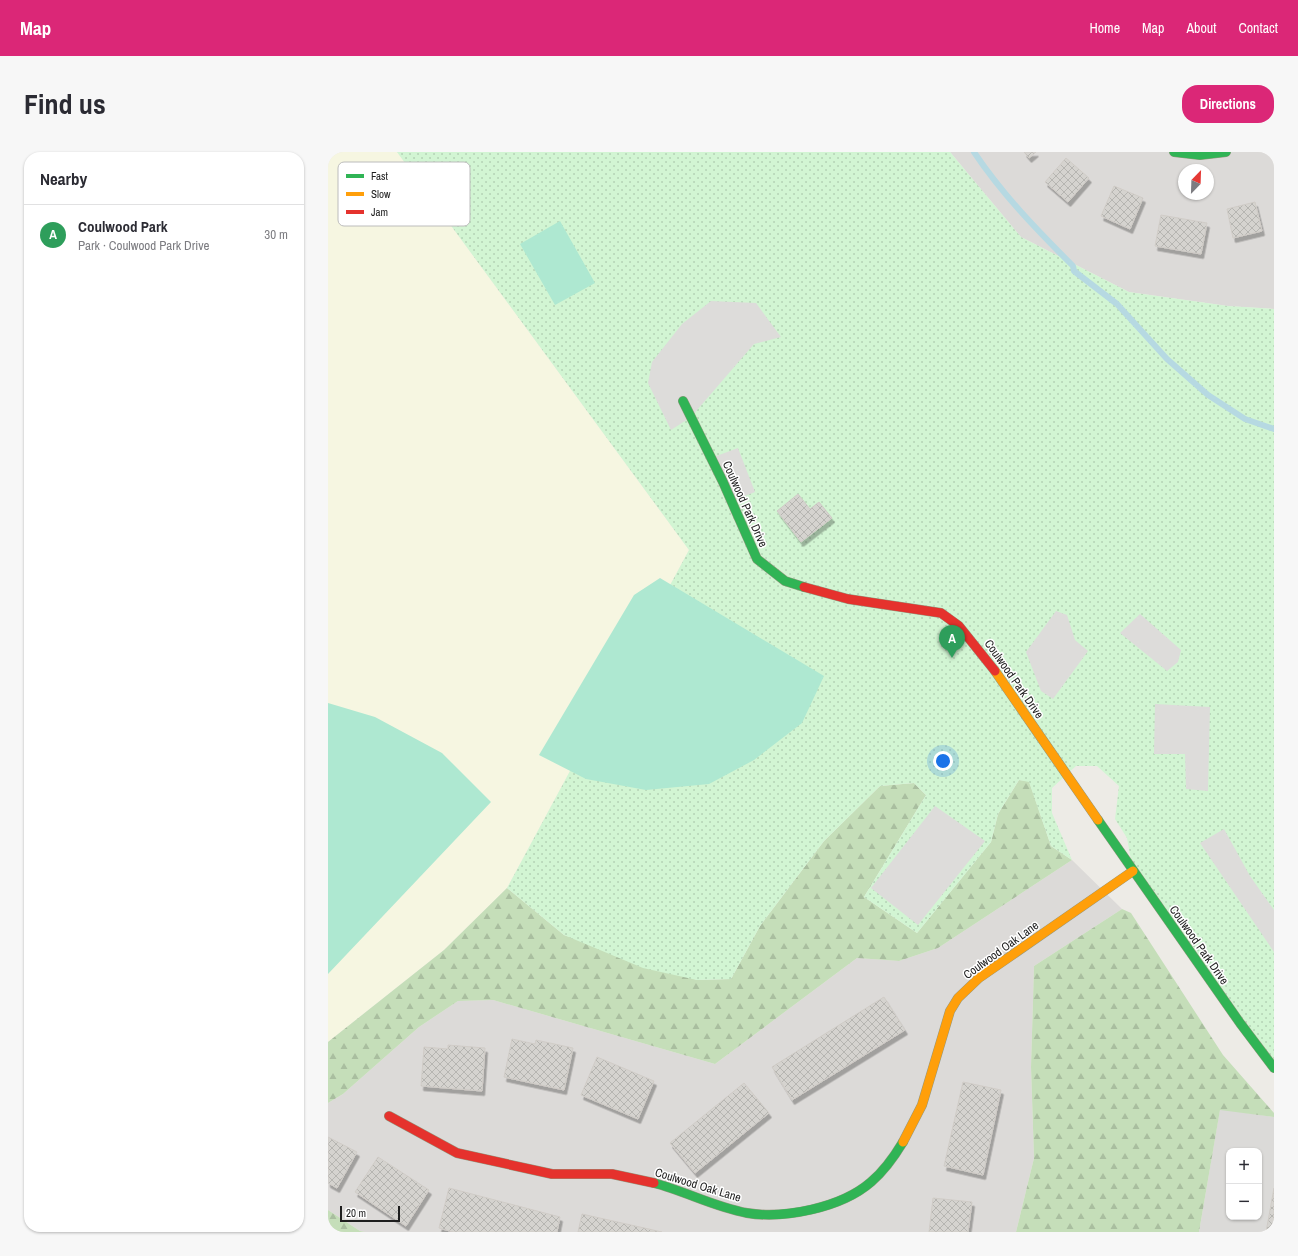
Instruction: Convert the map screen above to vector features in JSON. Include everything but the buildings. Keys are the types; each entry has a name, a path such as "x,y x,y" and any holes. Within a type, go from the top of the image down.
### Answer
{"street":[{"path":"1174,152 1182,154 1210,155 1226,152"},
{"name":"Coulwood Park Drive","path":"683,401 723,482 757,559 785,581 811,590 848,599 941,613 960,626 985,656 1133,872 1240,1023 1274,1068"},
{"name":"Coulwood Oak Lane","path":"388,1116 457,1153 552,1174 612,1174 656,1184 709,1203 747,1213 785,1215 813,1209 845,1198 870,1183 895,1155 907,1137 922,1105 950,1010 958,998 979,978 1133,872"}],"shaded area":[{"path":"328,152 397,152 404,162 338,162 338,226 451,226 689,550 507,888 444,950 328,1042"},
{"path":"950,152 1274,152 1274,309 1228,306 1129,292 1021,237"},
{"path":"711,301 756,303 781,337 754,344 691,417 671,430 648,383 652,362 682,324"},
{"path":"738,448 755,492 732,501 711,458"},
{"path":"1056,611 1067,615 1075,640 1088,651 1053,699 1041,691 1026,652"},
{"path":"1140,614 1181,650 1178,662 1167,671 1120,633"},
{"path":"1155,704 1210,707 1208,791 1186,789 1185,754 1154,754"},
{"path":"935,806 985,841 918,925 871,888"},
{"path":"1224,829 1250,876 1274,910 1274,952 1200,843"},
{"path":"1072,860 1122,909 1034,966 1031,1067 1034,1158 1016,1232 365,1232 360,1231 328,1210 328,1103 343,1094 419,1027 458,1001 493,1000 715,1064 857,958 899,961 938,948"},
{"path":"1220,1109 1274,1117 1274,1232 1199,1232"}],"green space":[{"path":"397,152 950,152 1021,237 1129,292 1228,306 1274,309 1274,1068 1133,871 1127,838 1115,819 1119,786 1097,766 1076,766 1052,788 1052,813 1072,860 1051,846 1029,782 1019,780 998,814 991,842 917,933 864,897 926,795 914,783 880,786 824,841 760,926 731,979 697,980 643,968 564,935 507,888 689,550 451,226 470,226 470,162 404,162"},
{"path":"560,221 595,283 555,305 520,244"},
{"path":"660,578 824,676 802,723 754,760 709,784 646,790 586,779 539,755 634,595"},
{"path":"328,703 375,717 442,753 491,802 328,974"},
{"path":"1019,780 1029,781 1051,846 1072,860 938,948 899,961 857,958 715,1064 493,1000 458,1001 419,1027 343,1094 328,1103 328,1042 444,950 507,888 564,935 697,980 731,979 760,926 824,841 880,786 914,783 926,795 864,897 917,933 991,842 998,814"},
{"path":"1122,909 1131,913 1223,1055 1274,1113 1274,1117 1220,1110 1199,1232 1016,1232 1034,1158 1031,1067 1034,966"},
{"path":"328,1210 360,1231 365,1232 328,1232"}],"waterway":[{"path":"974,152 1008,197 1073,266 1074,271 1117,304 1167,359 1208,395 1245,419 1274,429"}],"traffic: fast":[{"path":"1174,152 1200,155 1226,152"},
{"path":"683,401 723,482 757,559 785,581 804,587"},
{"path":"1098,820 1240,1023 1274,1068"},
{"path":"654,1183 723,1207 747,1213 795,1213 828,1205 859,1191 880,1173 903,1142"}],"traffic: slow":[{"path":"995,671 1098,820"},
{"path":"903,1142 922,1105 950,1011 958,998 979,978 1133,871"}],"traffic: jam":[{"path":"804,587 848,599 941,613 959,626 995,671"},
{"path":"389,1116 457,1153 552,1174 612,1174 654,1183"}],"place":[{"name":"Coulwood Park","path":"952,658"}]}
